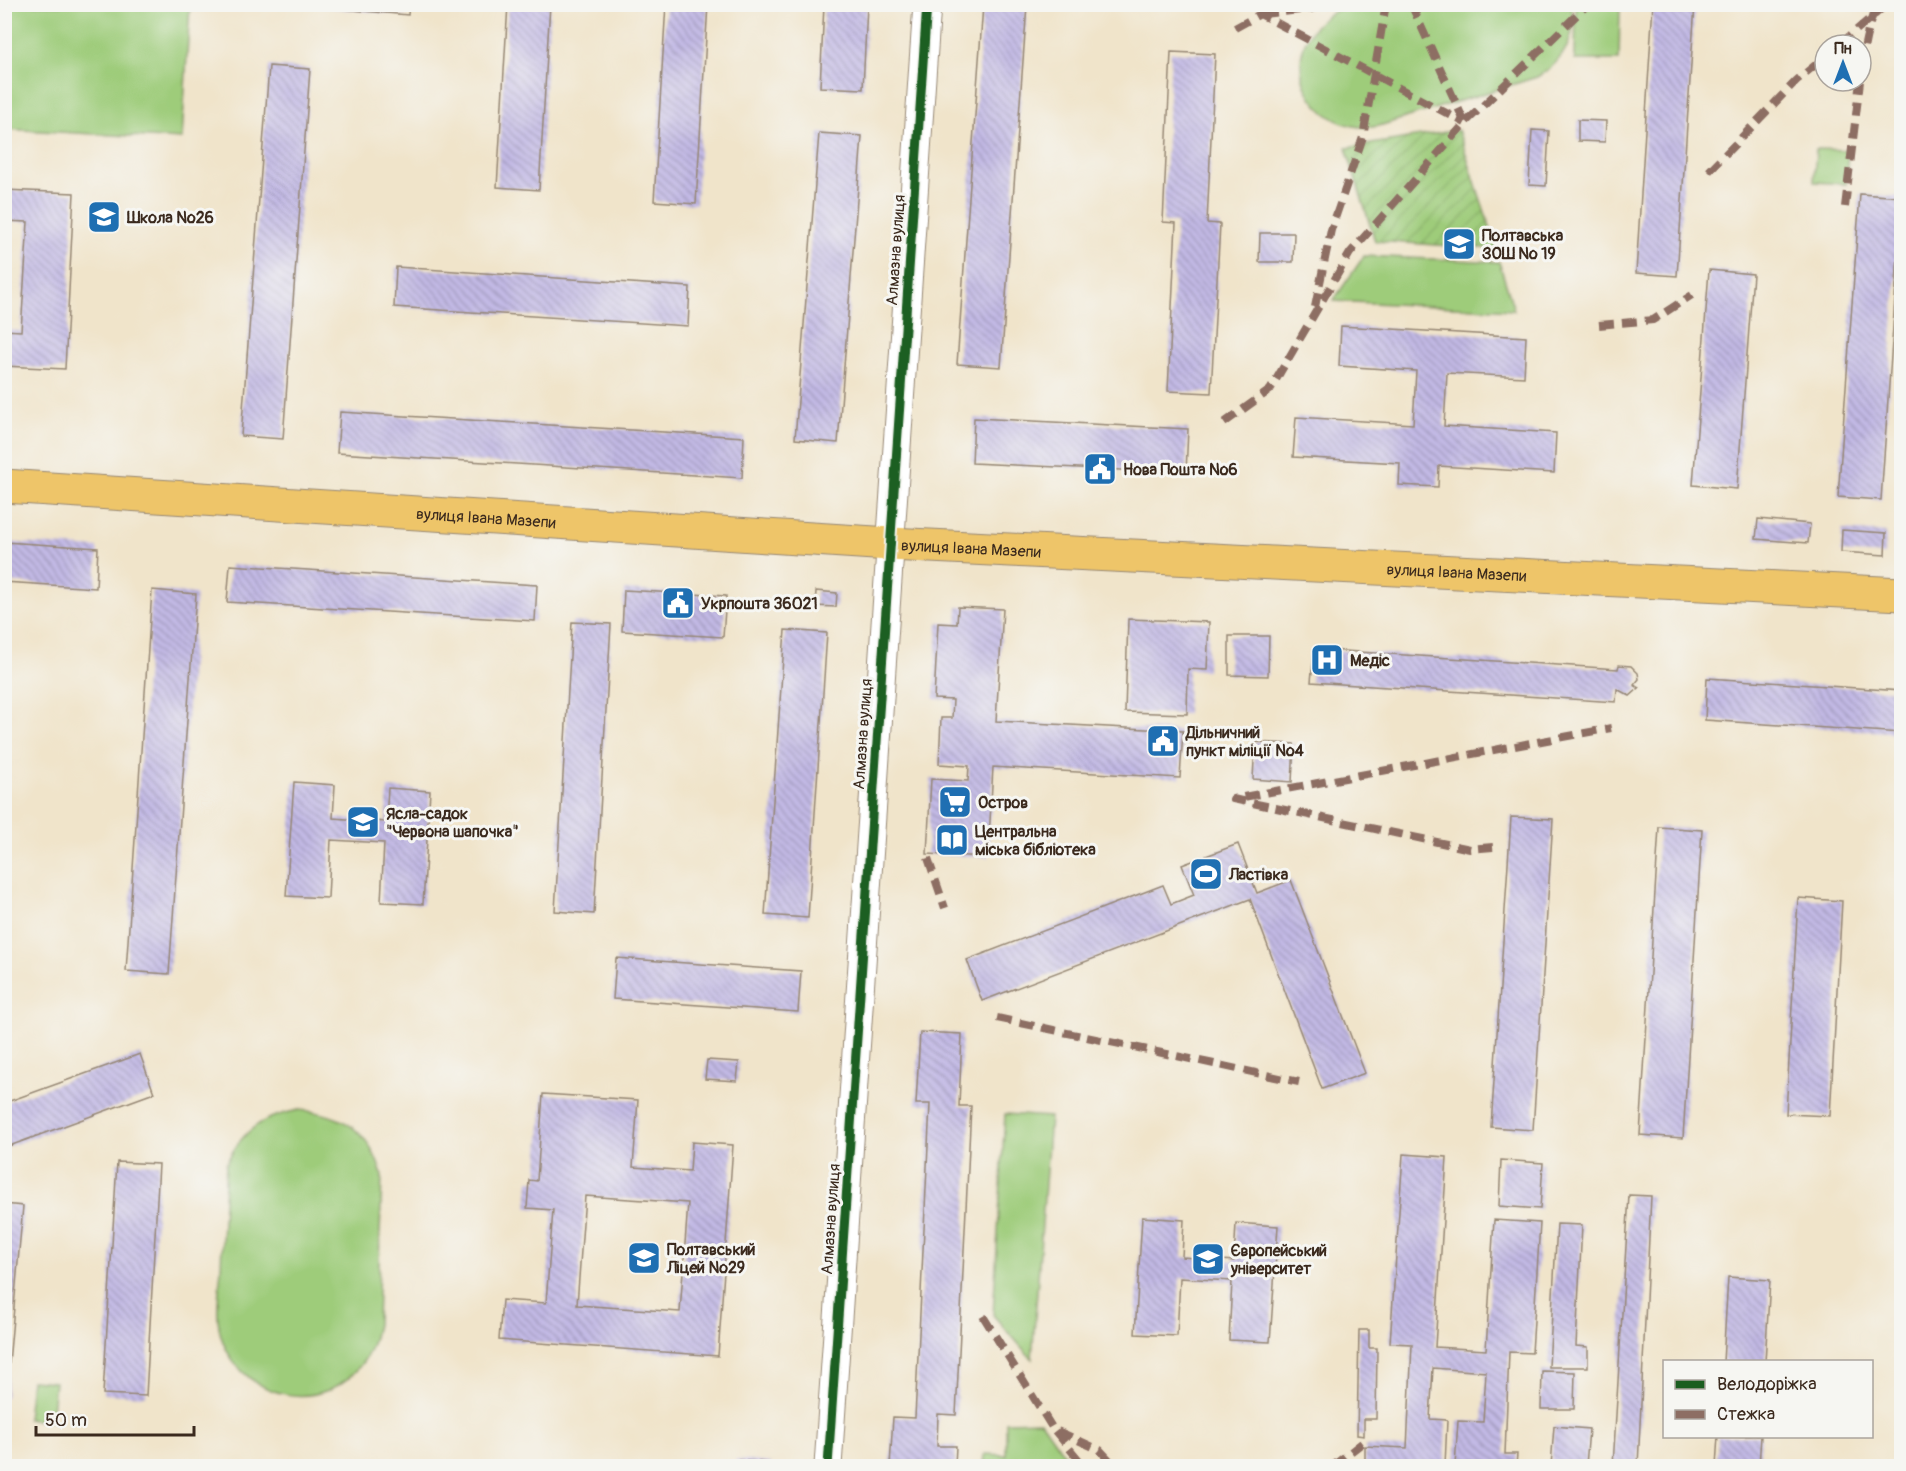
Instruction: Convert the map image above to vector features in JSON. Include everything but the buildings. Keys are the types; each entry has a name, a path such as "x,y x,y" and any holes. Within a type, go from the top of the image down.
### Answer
{"main road":[{"name":"вулиця Івана Мазепи","path":"4,486 890,544 1902,594"}],"street":[{"name":"Алмазна вулиця","path":"828,1467 927,4"}],"green space":[{"path":"4,5 190,5 182,139 5,129"},
{"path":"1354,5 1571,5 1573,16 1567,47 1555,64 1537,77 1379,126 1355,126 1335,119 1318,107 1307,90 1301,71 1302,51 1311,32 1328,15"},
{"path":"1576,5 1620,5 1619,60 1575,60"},
{"path":"1458,130 1497,249 1375,241 1346,148"},
{"path":"1816,149 1848,150 1846,184 1814,182"},
{"path":"1364,256 1499,262 1514,310 1333,301"},
{"path":"299,1110 330,1116 353,1128 370,1147 382,1175 377,1324 372,1344 363,1362 347,1379 328,1390 308,1395 287,1394 267,1388 249,1378 234,1362 223,1342 218,1315 226,1164 239,1142 255,1126 274,1116"},
{"path":"1005,1114 1050,1117 1032,1359 993,1315"},
{"path":"31,1380 55,1382 51,1421 27,1419"},
{"path":"1041,1421 1072,1466 984,1466 985,1454 1006,1455 1006,1422"}],"marked path":[{"path":"1262,14 1311,9 1327,4"},
{"path":"1315,307 1331,230 1363,137 1386,4"},
{"path":"1411,4 1465,123"},
{"path":"1224,423 1270,390 1350,253 1465,123 1588,4"},
{"path":"1868,33 1877,4"},
{"path":"1853,33 1887,4"},
{"path":"1235,28 1260,14 1465,123"},
{"path":"1709,171 1797,80 1813,67"},
{"path":"1845,207 1859,93"},
{"path":"1599,325 1653,320 1692,295"},
{"path":"1493,847 1470,849 1233,799 1611,728"},
{"path":"928,858 945,908"},
{"path":"997,1018 1299,1082"},
{"path":"983,1316 1053,1429 1100,1450 1115,1466"},
{"path":"1055,1431 1084,1466"},
{"path":"1333,1466 1362,1443"}],"cycle path":[{"path":"828,1466 927,4"}],"place":[{"name":"Школа №26","path":"104,217"},
{"name":"Полтавська ЗОШ № 19","path":"1459,244"},
{"name":"Нова Пошта №6","path":"1100,469"},
{"name":"Укрпошта 36021","path":"678,603"},
{"name":"Медіс","path":"1327,660"},
{"name":"Дільничний пункт міліції №4","path":"1163,741"},
{"name":"Остров","path":"955,802"},
{"name":"Ясла-садок \"Червона шапочка\"","path":"363,822"},
{"name":"Центральна міська бібліотека","path":"952,840"},
{"name":"Ластівка","path":"1206,874"},
{"name":"Полтавський Ліцей №29","path":"644,1258"},
{"name":"Європейський університет","path":"1208,1259"}]}
